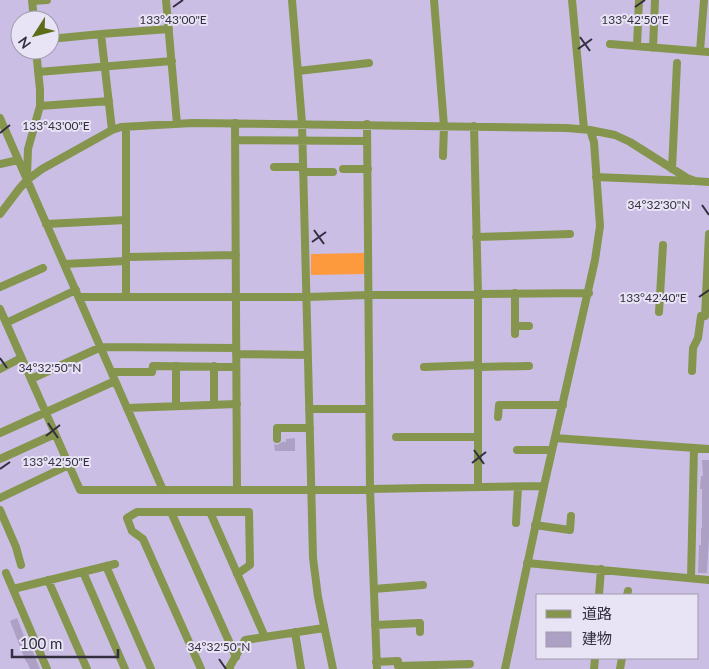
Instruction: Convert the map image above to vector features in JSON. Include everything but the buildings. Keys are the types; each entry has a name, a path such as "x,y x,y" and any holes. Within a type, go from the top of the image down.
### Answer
{"street":[{"path":"32,1 47,0"},
{"path":"166,0 177,124"},
{"path":"292,0 302,123 313,558 318,597 333,669"},
{"path":"434,0 444,126 443,156"},
{"path":"505,669 535,525 589,292 600,226 594,142 587,130 572,0"},
{"path":"637,46 639,0"},
{"path":"654,48 655,0"},
{"path":"700,51 704,0"},
{"path":"60,38 169,29"},
{"path":"101,34 112,130"},
{"path":"610,44 709,52"},
{"path":"27,180 28,149 40,106 37,60"},
{"path":"38,72 172,61"},
{"path":"298,71 369,63"},
{"path":"672,168 677,63"},
{"path":"40,106 109,101"},
{"path":"0,118 163,490"},
{"path":"235,123 237,490"},
{"path":"0,214 27,180 42,169 112,130 126,127 177,124 302,123 567,128 587,130 615,134 695,181"},
{"path":"367,124 370,489 377,666 398,662 398,666 470,664"},
{"path":"474,126 478,294 478,487"},
{"path":"126,127 126,297"},
{"path":"235,140 367,141"},
{"path":"0,164 18,160"},
{"path":"274,167 333,172"},
{"path":"343,169 368,169"},
{"path":"596,177 709,182"},
{"path":"46,224 126,220"},
{"path":"476,236 570,234"},
{"path":"692,372 693,348 698,338 703,316 709,234"},
{"path":"659,312 663,245"},
{"path":"64,264 126,259 236,255"},
{"path":"0,287 43,268"},
{"path":"6,323 77,294 126,297 306,297 589,292"},
{"path":"515,293 515,330 530,326"},
{"path":"0,309 80,490 312,490 544,486"},
{"path":"30,379 101,348 236,351 308,355"},
{"path":"0,368 21,358"},
{"path":"112,372 152,372 153,366 236,367"},
{"path":"176,366 176,406"},
{"path":"214,366 214,405"},
{"path":"424,366 529,366"},
{"path":"0,433 115,381"},
{"path":"127,408 236,404"},
{"path":"498,416 499,405 563,405"},
{"path":"309,409 369,409"},
{"path":"277,439 277,428 310,428"},
{"path":"0,459 55,434"},
{"path":"396,437 478,437"},
{"path":"555,438 709,449"},
{"path":"691,578 694,448"},
{"path":"516,450 552,450"},
{"path":"0,498 69,465"},
{"path":"516,523 518,487"},
{"path":"0,510 16,547 21,565"},
{"path":"201,669 143,540 132,531 127,518 137,512 249,512 250,566 237,574"},
{"path":"171,512 236,657"},
{"path":"210,512 265,637"},
{"path":"535,525 570,530 571,516"},
{"path":"527,562 709,580"},
{"path":"13,589 115,564"},
{"path":"106,566 151,669"},
{"path":"599,594 601,570"},
{"path":"83,572 125,669"},
{"path":"6,573 47,669"},
{"path":"48,580 87,669"},
{"path":"374,589 423,586"},
{"path":"375,625 420,624"},
{"path":"229,669 245,640 324,628"},
{"path":"295,632 298,669"}],"shaded area":[{"path":"364,253 365,274 311,275 311,254"}]}
